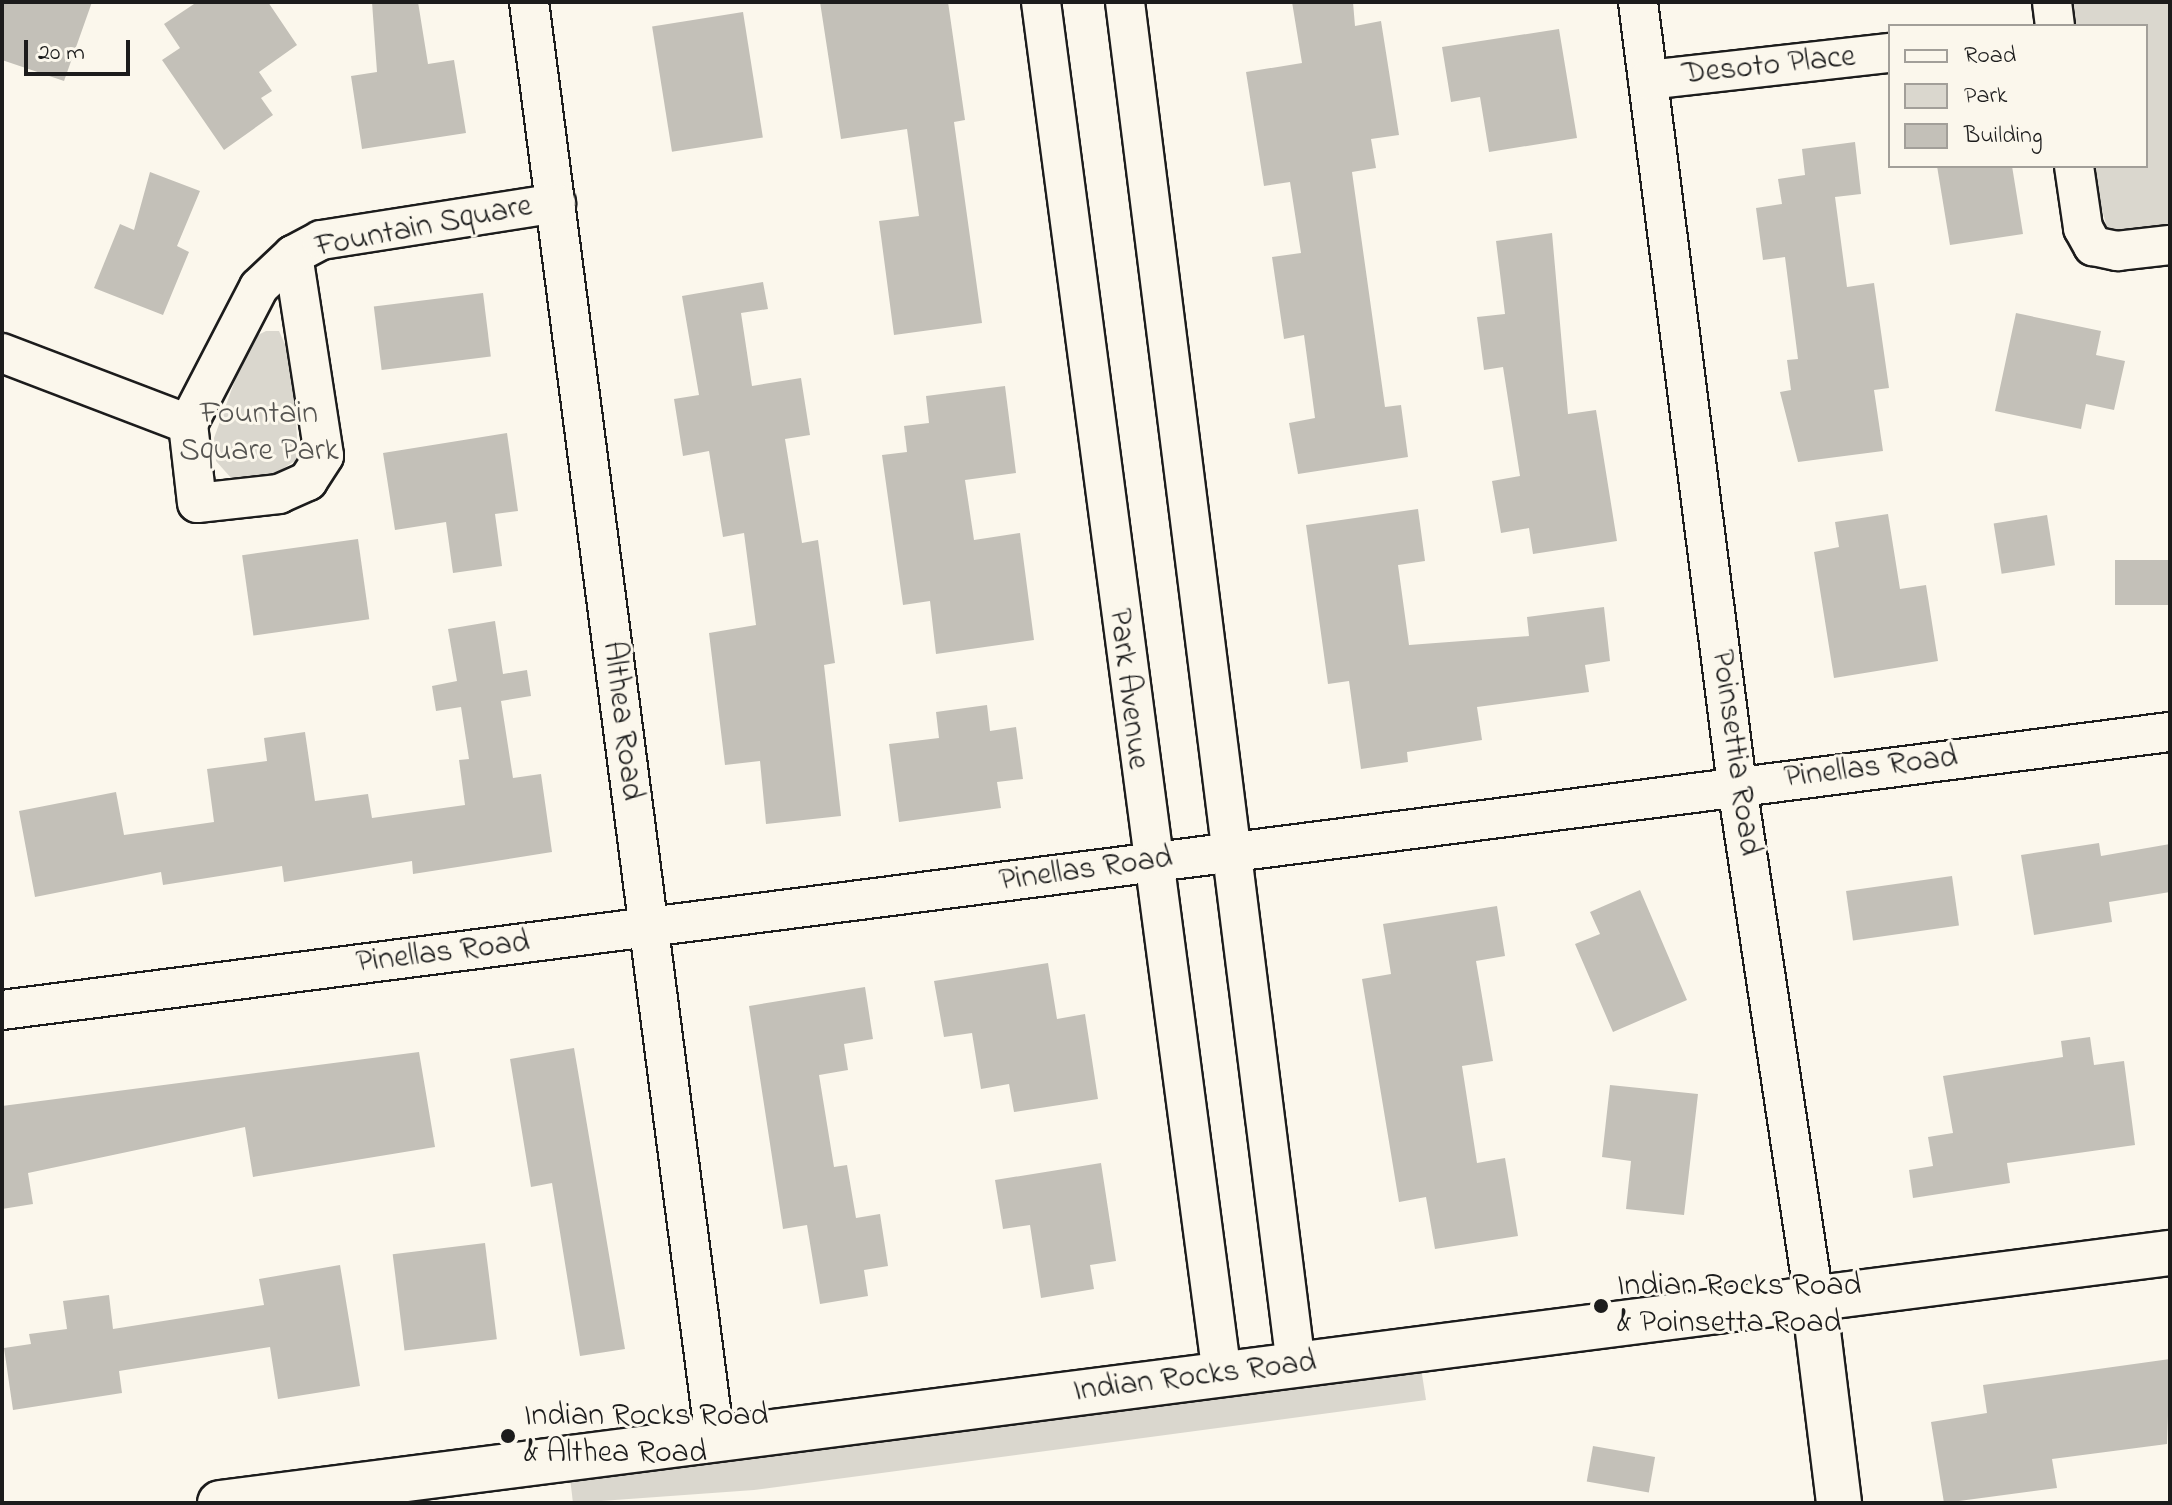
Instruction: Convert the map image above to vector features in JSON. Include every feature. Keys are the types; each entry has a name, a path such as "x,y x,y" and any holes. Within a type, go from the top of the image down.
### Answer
{"street":[{"name":"Althea Road","path":"529,2 715,1440"},
{"name":"Park Avenue","path":"1041,2 1149,862 1222,1375"},
{"path":"1125,2 1235,851 1296,1366"},
{"name":"Poinsettia Road","path":"1638,2 1737,786 1814,1299 1839,1503"},
{"path":"2052,2 2055,24"},
{"name":"Desoto Place","path":"1648,80 1888,53"},
{"path":"2074,168 2083,228 2093,246 2117,251 2170,245"},
{"name":"Fountain Square","path":"188,424 259,287 293,255 321,240 556,203"},
{"path":"2,353 188,424 197,503 279,494 308,481 324,456 293,255"},
{"name":"Pinellas Road","path":"2,1010 2170,732"},
{"name":"Indian Rocks Road","path":"220,1503 2170,1253"}],"green space":[{"path":"2067,2 2170,2 2170,230 2123,235 2107,228 2091,168 2148,168 2148,24 2071,24"},
{"name":"Fountain Square Park","path":"266,331 279,331 293,362 298,459 268,478 232,479 216,461 214,438 250,339"},
{"path":"1421,1368 1426,1400 754,1490 573,1503 570,1478"}],"building":[{"path":"2,2 92,2 64,81 2,60"},
{"path":"197,2 268,2 297,45 259,72 272,91 261,98 273,115 224,150 162,60 180,48 164,24"},
{"path":"372,2 418,2 428,64 454,60 466,133 362,149 351,76 377,72"},
{"path":"820,2 948,2 965,120 954,122 982,323 894,335 879,221 919,216 907,129 841,139"},
{"path":"1292,2 1353,2 1355,26 1381,21 1399,135 1371,139 1376,168 1352,172 1385,407 1401,405 1408,457 1298,474 1289,423 1315,418 1304,335 1284,339 1272,257 1301,253 1290,182 1264,186 1246,72 1302,63"},
{"path":"743,12 763,137 672,152 652,26"},
{"path":"1559,29 1577,138 1489,152 1480,97 1451,102 1442,47"},
{"path":"1855,142 1861,194 1835,197 1847,287 1874,283 1889,388 1874,390 1883,451 1798,462 1780,392 1791,390 1787,360 1798,359 1785,257 1763,260 1756,208 1782,204 1778,179 1805,175 1802,149"},
{"path":"1937,168 2012,168 2023,234 1950,245"},
{"path":"150,172 200,191 177,246 189,252 163,315 94,288 120,224 134,230"},
{"path":"1552,233 1568,414 1596,410 1617,541 1533,554 1529,528 1501,533 1492,481 1520,476 1503,367 1484,370 1477,317 1505,314 1496,241"},
{"path":"763,282 768,309 741,313 752,386 801,378 810,435 785,439 802,543 818,540 835,663 824,665 841,816 766,824 760,761 725,765 709,633 756,625 744,533 723,537 709,451 683,456 674,399 699,395 682,296"},
{"path":"483,293 491,357 382,370 374,306"},
{"path":"2016,313 2101,331 2096,355 2125,361 2114,410 2086,404 2081,429 1995,411"},
{"path":"1005,386 1016,473 965,480 974,540 1020,533 1034,640 936,654 930,601 903,605 882,455 907,452 904,426 929,423 926,396"},
{"path":"507,433 518,511 495,514 502,566 453,573 446,522 395,530 383,453"},
{"path":"1418,509 1425,561 1398,565 1409,645 1529,636 1527,617 1604,607 1610,661 1585,665 1589,692 1477,707 1482,740 1407,752 1408,762 1361,769 1349,681 1328,684 1306,525"},
{"path":"1888,514 1900,589 1926,585 1938,661 1834,678 1814,552 1839,547 1835,522"},
{"path":"2047,515 2055,565 2002,574 1994,523"},
{"path":"358,539 369,619 253,635 242,555"},
{"path":"2115,560 2170,560 2170,605 2115,605"},
{"path":"495,621 503,674 527,670 531,696 501,701 513,778 541,774 552,852 413,874 412,861 284,882 282,866 163,885 161,872 35,897 19,811 116,792 124,835 214,822 207,769 267,761 264,738 305,732 315,801 368,794 372,818 465,805 459,760 469,759 461,707 436,711 432,686 457,681 448,629"},
{"path":"987,705 990,731 1016,727 1023,779 997,782 1001,808 899,822 889,744 939,738 936,712"},
{"path":"2099,843 2101,856 2170,844 2170,892 2109,902 2112,922 2034,935 2021,855"},
{"path":"1952,876 1959,926 1853,940 1846,891"},
{"path":"1640,890 1687,1000 1613,1032 1575,944 1600,934 1590,912"},
{"path":"1497,906 1505,956 1476,961 1493,1061 1462,1066 1477,1163 1505,1158 1518,1236 1435,1249 1426,1197 1399,1202 1362,979 1391,974 1383,924"},
{"path":"1048,963 1057,1019 1085,1014 1098,1099 1014,1112 1009,1084 981,1089 972,1033 944,1037 934,981"},
{"path":"865,987 873,1039 844,1044 848,1070 819,1075 834,1167 847,1165 856,1218 880,1214 888,1266 864,1270 868,1296 820,1304 807,1225 783,1229 749,1006"},
{"path":"2090,1037 2094,1065 2124,1061 2135,1145 2007,1163 2010,1183 1913,1198 1909,1170 1933,1166 1928,1137 1953,1133 1943,1076 2063,1057 2061,1041"},
{"path":"574,1048 625,1349 580,1356 552,1183 531,1187 510,1059"},
{"path":"419,1052 435,1147 253,1177 245,1127 28,1173 33,1204 2,1209 2,1106"},
{"path":"1610,1085 1698,1094 1684,1215 1626,1209 1631,1161 1602,1157"},
{"path":"1101,1163 1116,1261 1090,1265 1094,1289 1041,1298 1030,1225 1003,1229 995,1180"},
{"path":"485,1243 497,1339 405,1351 393,1254"},
{"path":"340,1265 360,1386 278,1399 270,1347 119,1371 122,1393 13,1410 4,1348 31,1344 29,1334 67,1329 63,1301 109,1295 113,1329 264,1305 259,1279"},
{"path":"2170,1359 2167,1444 2052,1459 2057,1488 1944,1503 1931,1422 1987,1413 1983,1385"},
{"path":"1593,1446 1655,1457 1649,1492 1587,1481"}],"place":[{"name":"Indian Rocks Road & Poinsetta Road","path":"1601,1306"},
{"name":"Indian Rocks Road & Althea Road","path":"508,1436"}]}
